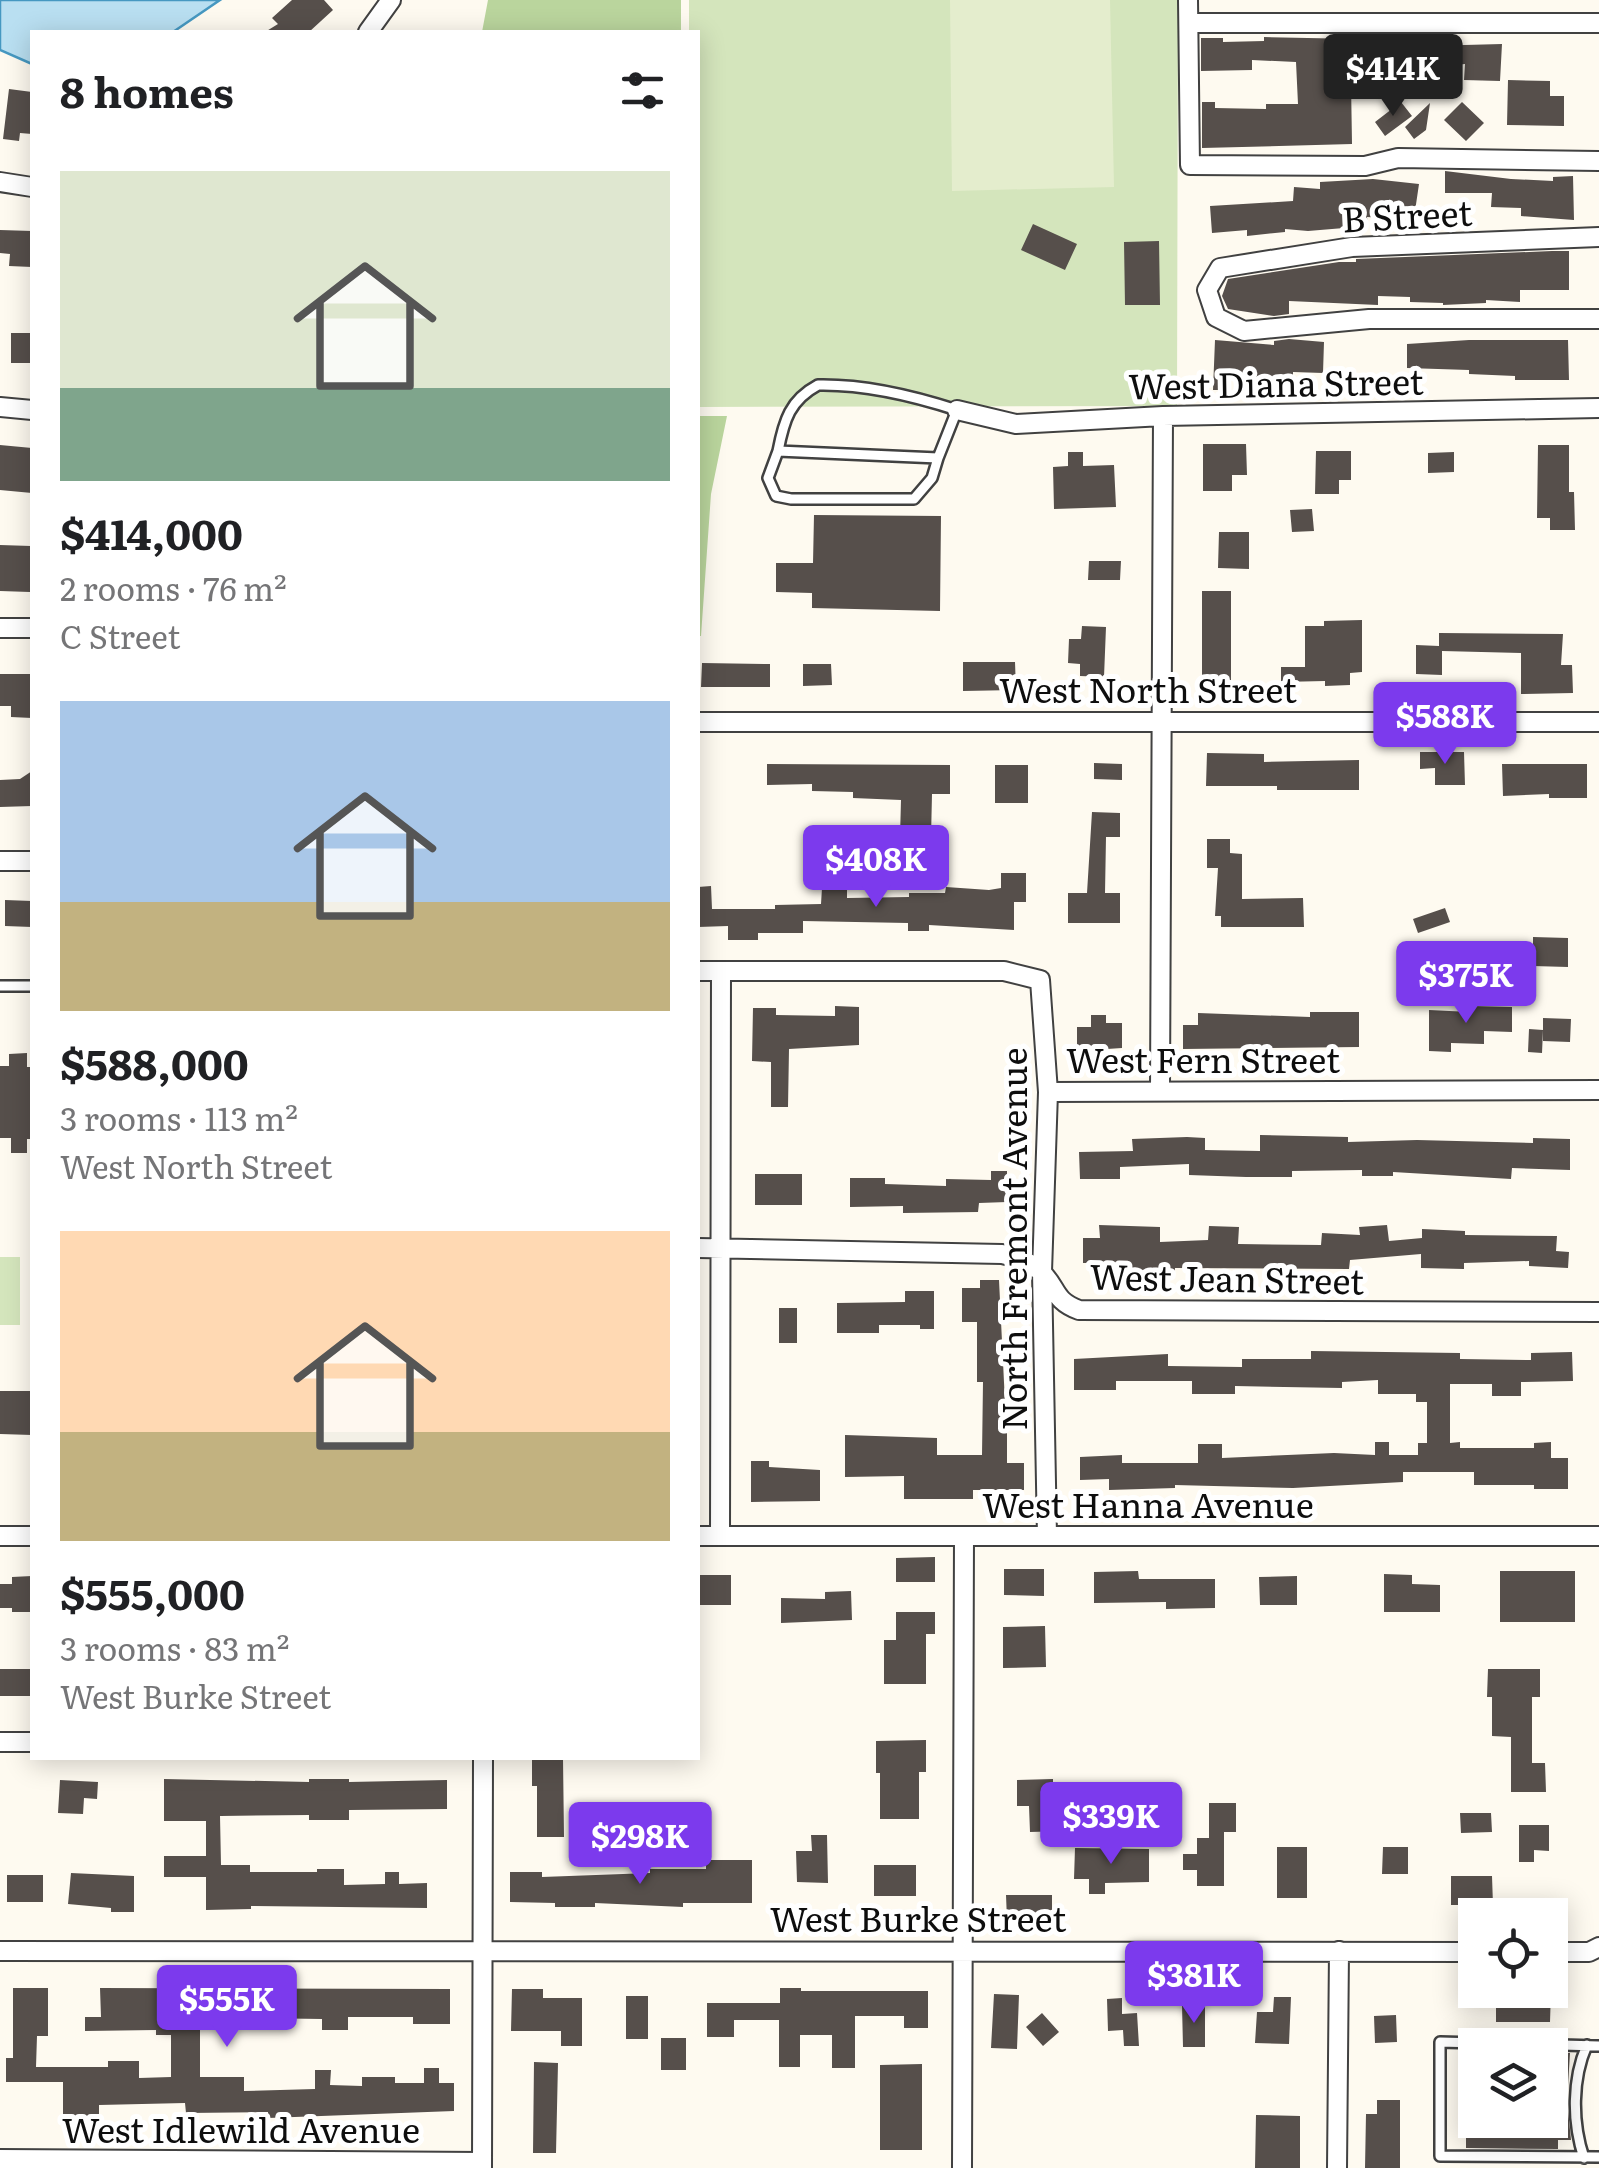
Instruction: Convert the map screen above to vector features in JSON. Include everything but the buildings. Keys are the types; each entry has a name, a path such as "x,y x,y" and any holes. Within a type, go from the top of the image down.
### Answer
{"street":[{"path":"369,30 390,0"},
{"path":"1188,0 1190,165 1365,166 1398,158 1599,161"},
{"path":"1189,24 1599,24"},
{"path":"0,182 30,187"},
{"name":"B Street","path":"1599,237 1352,247 1220,268 1207,290 1216,317 1244,331 1369,320 1599,319"},
{"path":"0,407 30,410"},
{"name":"West Diana Street","path":"957,410 1016,424 1163,416 1599,408"},
{"path":"1160,1090 1163,416"},
{"path":"0,628 30,628"},
{"name":"West North Street","path":"700,722 1599,722"},
{"path":"0,861 30,861"},
{"path":"700,971 721,971 720,1536"},
{"name":"North Fremont Avenue","path":"721,971 1004,971 1040,980 1048,1092 1042,1272 1047,1536"},
{"name":"West Fern Street","path":"1048,1092 1599,1090"},
{"name":"West Jean Street","path":"700,1248 1002,1254 1020,1258 1042,1272 1061,1303 1079,1310 1599,1312"},
{"path":"0,1536 30,1536"},
{"name":"West Hanna Avenue","path":"700,1536 1599,1536"},
{"path":"962,2168 964,1536"},
{"path":"0,1742 30,1742"},
{"path":"482,2165 483,1760"},
{"path":"1568,1952 1589,1952 1599,1947"},
{"path":"1337,2168 1339,1950"},
{"name":"West Burke Street","path":"0,1951 1458,1952"},
{"name":"West Idlewild Avenue","path":"0,2159 482,2165"}],"lane":[{"path":"818,385 922,398 957,410 932,478 914,498 791,500 776,496 768,478 790,407 818,385"},
{"path":"778,451 938,458"},
{"path":"0,986 30,986"},
{"path":"1599,2046 1440,2042 1440,2156 1599,2157"},
{"path":"1584,2158 1577,2132 1576,2076 1587,2045"}],"green space":[{"path":"488,0 681,0 681,30 482,30"},
{"path":"689,0 1178,0 1177,406 700,407 700,30 689,30"},
{"path":"950,0 1110,0 1114,187 952,191"},
{"path":"700,416 727,416 711,494 701,636"},
{"path":"0,1257 20,1257 20,1325 0,1325"}],"water":[{"path":"0,0 220,0 176,30 30,30 30,63 0,50"}]}
